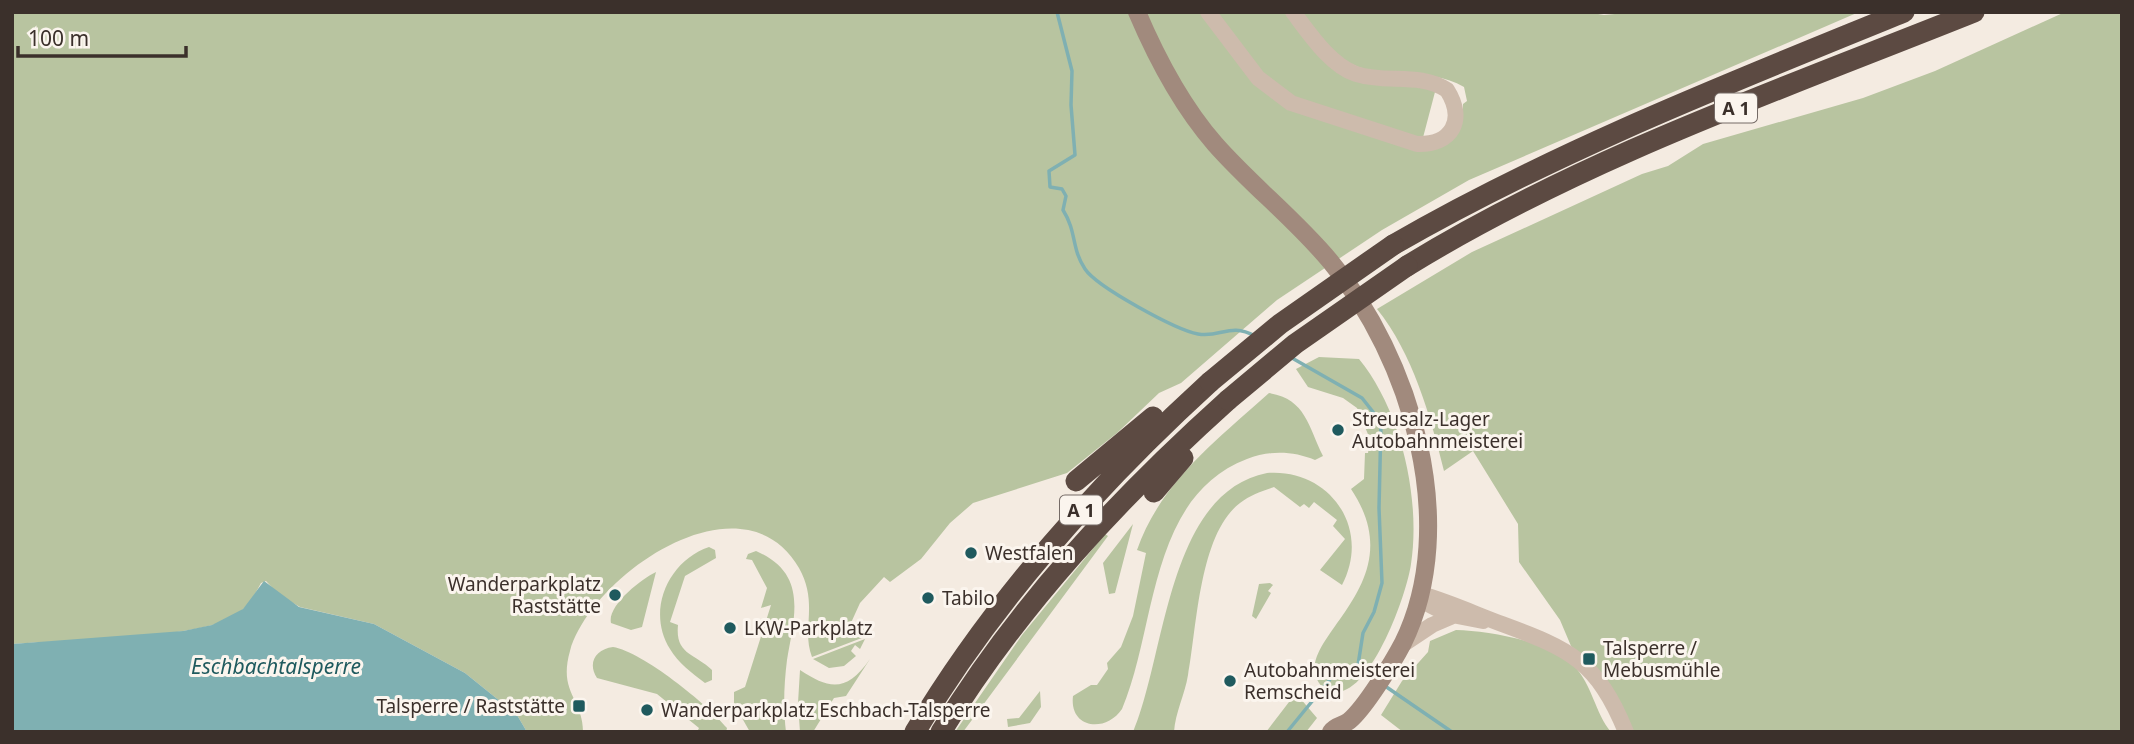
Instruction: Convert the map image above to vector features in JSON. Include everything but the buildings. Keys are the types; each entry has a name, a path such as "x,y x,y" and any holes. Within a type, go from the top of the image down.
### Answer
{"highway":[{"name":"A 1","path":"915,732 976,641 1052,543 1150,438 1210,382 1280,324 1393,245 1490,190 1564,154 1904,12"},
{"name":"A 1","path":"942,732 997,650 1070,557 1166,456 1294,344 1406,266 1501,211 1638,148 1974,12"},
{"path":"1076,481 1184,390 1210,382"},
{"path":"1154,492 1220,423 1228,400"}],"main road":[{"path":"1137,12 1168,76 1196,121 1332,263 1368,314 1388,353 1408,405 1422,466 1427,524 1421,597 1402,645 1383,676 1348,727 1331,732"}],"street":[{"path":"1208,12 1258,78 1291,103 1417,144 1433,144 1444,139 1451,131 1456,112 1447,90 1421,79 1373,77 1347,70 1333,59 1293,12"},
{"path":"1421,597 1453,616 1499,623"},
{"path":"1421,597 1483,614 1499,623 1548,640 1584,664 1610,697 1626,732"},
{"path":"1402,645 1432,625 1453,616"}],"green space":[{"path":"12,12 1287,12 1317,49 1351,76 1383,84 1416,85 1435,92 1420,149 1430,149 1447,144 1457,131 1463,104 1467,101 1464,87 1435,77 1358,67 1331,50 1301,12 1586,12 1604,15 1636,12 1859,12 1469,180 1382,230 1277,300 1181,383 1159,393 1117,433 1067,473 973,503 950,523 921,559 890,582 884,577 860,603 850,625 871,630 867,636 812,657 805,581 799,568 774,541 743,529 708,531 672,544 637,565 607,592 584,621 570,651 567,665 569,686 582,720 583,732 527,732 517,715 465,673 374,624 300,607 279,595 266,581 261,583 239,613 217,624 161,634 12,644"},
{"path":"2065,12 2122,12 2122,732 1632,732 1587,659 1571,646 1560,620 1519,562 1518,524 1473,451 1444,471 1419,386 1401,345 1377,309 1472,252 1642,174 1668,166 1703,144 1863,98 1935,71"},
{"path":"1319,357 1359,359 1374,380 1397,429 1410,484 1413,512 1411,564 1403,597 1386,639 1363,676 1350,687 1337,692 1327,690 1319,683 1315,666 1321,648 1362,582 1370,554 1367,524 1351,489 1364,479 1365,453 1368,453 1370,439 1357,408 1343,398 1308,387 1296,369"},
{"path":"1269,393 1291,401 1304,415 1323,456 1315,460 1290,453 1255,456 1215,477 1191,503 1173,533 1160,568 1122,709 1107,722 1090,724 1083,721 1073,707 1073,696 1091,685 1097,685 1108,669 1107,663 1121,647 1133,616 1146,553 1137,550 1147,526 1175,483 1192,464"},
{"path":"1267,473 1289,474 1309,480 1326,491 1339,506 1348,523 1352,543 1350,564 1342,585 1320,570 1345,539 1333,526 1337,520 1314,502 1309,508 1304,504 1300,507 1274,487 1244,500 1226,517 1208,559 1188,675 1174,732 1133,732 1175,581 1189,543 1209,511 1234,487"},
{"path":"1133,524 1115,593 1109,594 1103,563"},
{"path":"1105,534 1108,536 963,732 955,732 1022,635"},
{"path":"709,547 715,550 716,558 685,576 670,622 678,625 678,635 683,648 712,670 712,680 705,683 673,654 663,634 660,619 665,589 672,575 695,554"},
{"path":"756,551 773,561 784,572 791,584 794,598 785,687 786,732 750,732 734,704 734,692 745,687 771,605 761,608 767,588 752,560 746,559 748,554"},
{"path":"656,572 642,627 631,630 611,623 611,616 620,601 634,587"},
{"path":"1259,584 1273,585 1268,591 1271,593 1256,619 1252,616"},
{"path":"1456,630 1518,639 1563,657 1580,673 1611,732 1403,732 1381,715 1402,681 1428,652 1430,641"},
{"path":"865,639 860,649 855,645 851,651 856,656 844,666 829,668 813,659"},
{"path":"613,647 641,658 674,680 718,718 727,728 726,732 697,732 699,728 657,694 597,678 593,667 595,658 602,651"},
{"path":"870,659 846,696 834,698 813,732 800,732 800,670 820,681 838,684 854,677"},
{"path":"1040,691 1041,707 1030,723 1008,727 1007,719 1019,718"},
{"path":"1294,691 1317,718 1306,732 1266,732 1289,702"}],"water":[{"name":"Eschbachtalsperre","path":"264,581 299,607 374,624 465,673 517,715 527,732 12,732 12,644 183,631 212,625 243,609"}],"waterway":[{"path":"1057,12 1072,71 1071,105 1075,155 1049,171 1050,187 1062,189 1066,196 1063,210 1085,269 1120,296 1187,331 1206,335 1239,330 1255,336"},
{"path":"1292,358 1362,398 1381,422 1379,508 1382,583 1374,612 1363,633 1358,665"},
{"path":"1287,732 1336,672 1358,665 1376,679"},
{"path":"1385,686 1452,732"}],"place":[{"name":"Streusalz-Lager Autobahnmeisterei","path":"1338,430"},
{"name":"Westfalen","path":"971,553"},
{"name":"Wanderparkplatz Raststätte","path":"615,595"},
{"name":"Tabilo","path":"928,598"},
{"name":"LKW-Parkplatz","path":"730,628"},
{"name":"Talsperre / Mebusmühle","path":"1589,659"},
{"name":"Autobahnmeisterei Remscheid","path":"1230,681"},
{"name":"Talsperre / Raststätte","path":"579,706"},
{"name":"Wanderparkplatz Eschbach-Talsperre","path":"647,710"}]}
